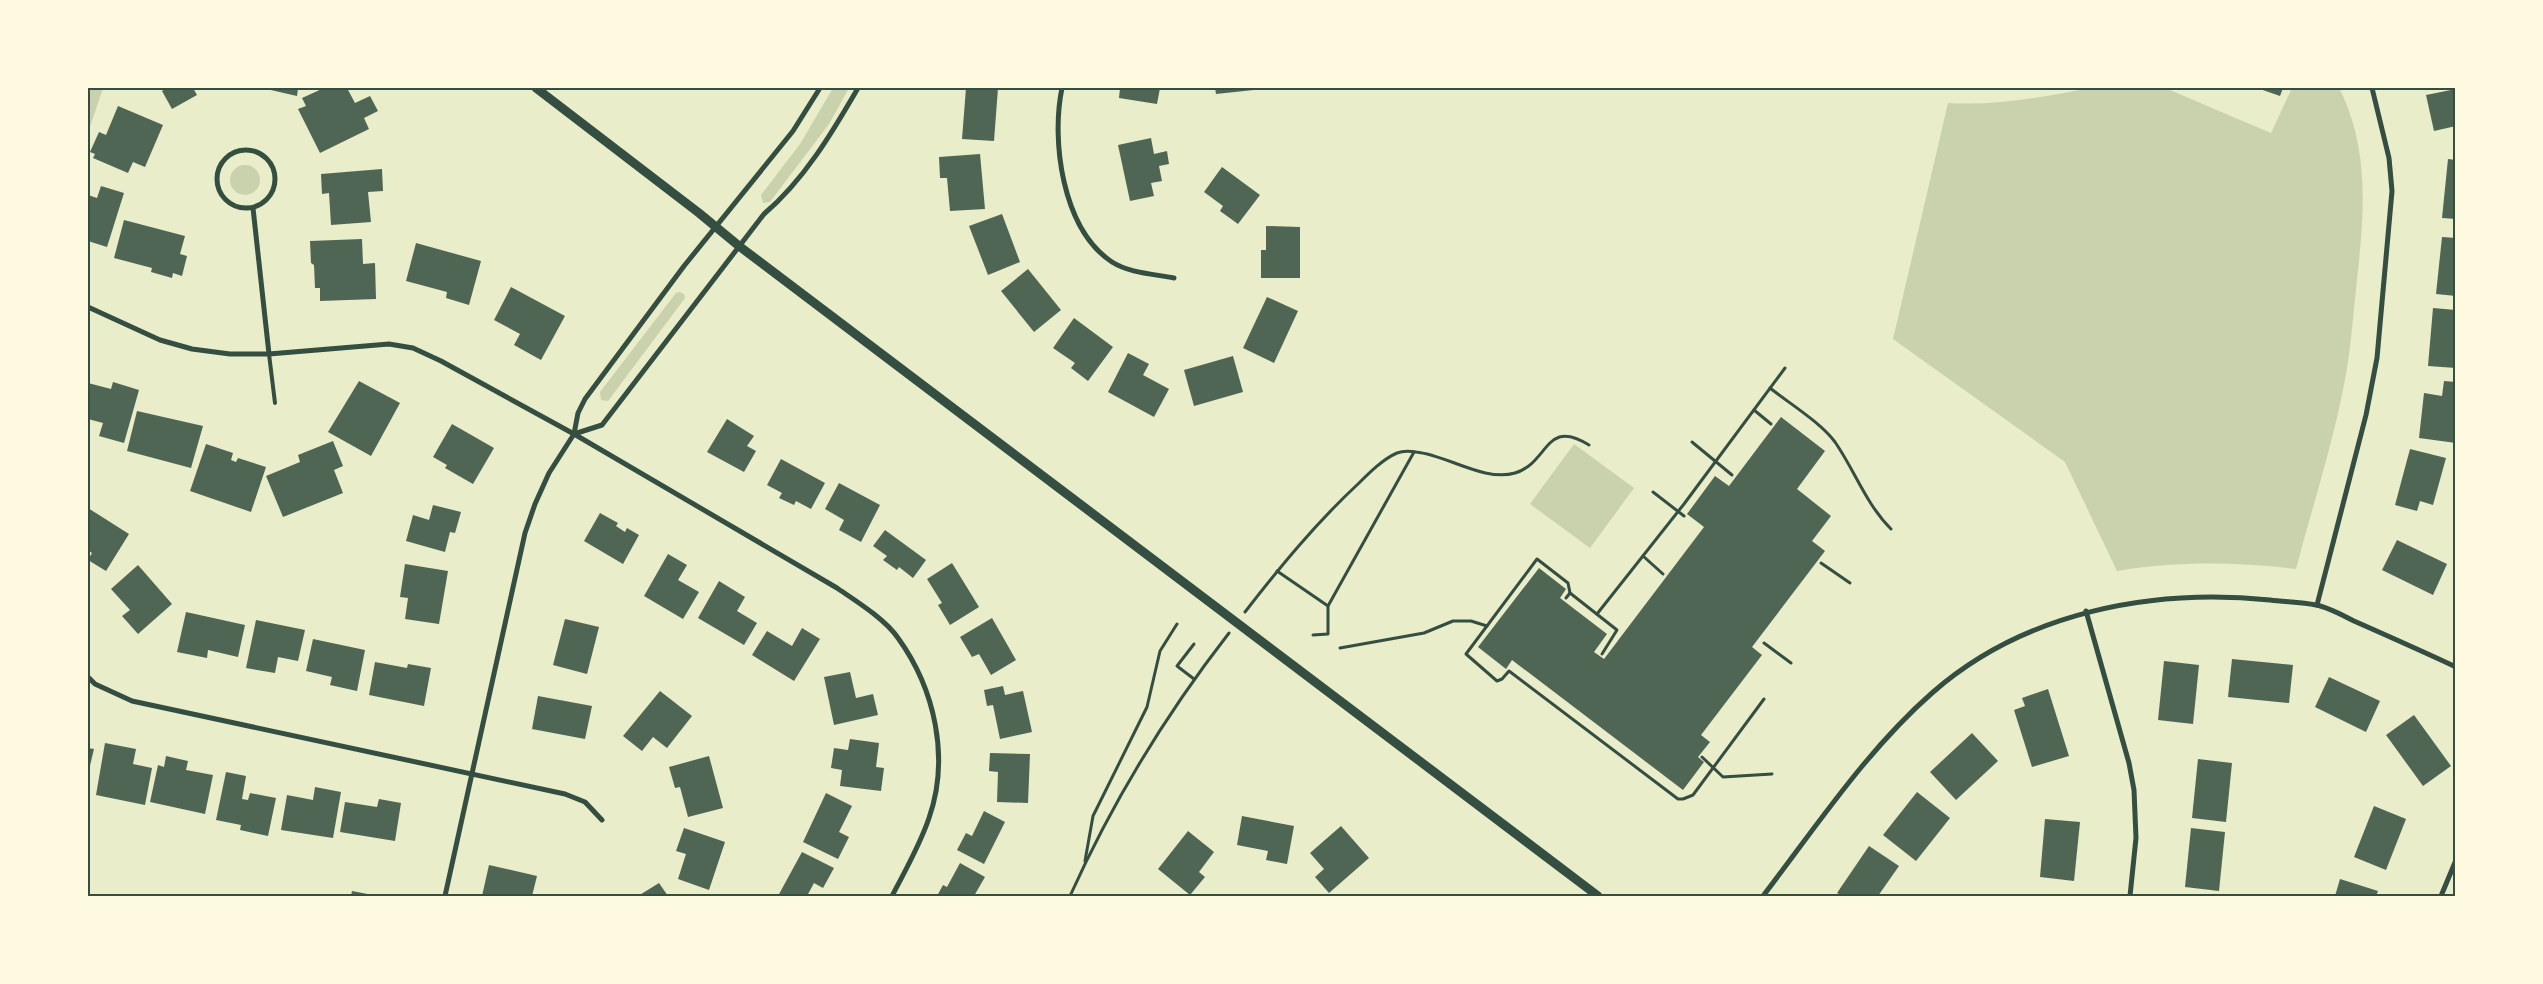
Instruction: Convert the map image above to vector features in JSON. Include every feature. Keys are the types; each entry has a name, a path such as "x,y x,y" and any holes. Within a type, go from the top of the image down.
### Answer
{"street":[{"path":"536,88 739,246 1598,896"},
{"path":"445,896 525,533 549,473 574,434 578,413 585,399 715,227 793,131 820,88"},
{"path":"574,434 602,425 764,214 790,189 834,128 858,88"},
{"path":"1062,88 1057,135 1061,171 1071,207 1092,244 1112,262 1133,271 1174,278"},
{"path":"2317,605 2366,415 2377,358 2392,191 2389,158 2372,88"},
{"path":"244,149 254,150 270,161 276,179 270,197 254,208 244,208 226,201 217,184 217,174 226,157 244,149"},
{"path":"254,208 269,354"},
{"path":"88,307 160,340 192,348 230,354 269,354 389,344 413,348 442,361 574,434 837,588 862,605 898,637 920,677 932,708 939,759 935,798 930,817 892,896"},
{"path":"1763,896 1886,739 1932,692 1994,650 2086,611 2178,597 2198,596 2241,597 2317,605 2456,667"},
{"path":"2086,611 2129,763 2134,790 2136,838 2130,896"},
{"path":"88,677 95,684 132,701 565,794 585,802 602,820"},
{"path":"2441,896 2456,860"}],"lane":[{"path":"269,354 275,403"}],"path":[{"path":"1597,614 1785,368"},
{"path":"1770,388 1826,433 1834,442 1868,501 1891,528"},
{"path":"1754,410 1771,424"},
{"path":"1328,606 1275,572 1338,502 1366,476 1399,452 1414,451 1434,455 1496,476 1516,473 1533,464 1552,441 1565,434 1576,437 1589,445"},
{"path":"1692,442 1732,475"},
{"path":"1313,635 1328,634 1328,606 1414,451"},
{"path":"1652,492 1684,516"},
{"path":"1643,556 1663,574"},
{"path":"1602,654 1617,630 1570,593 1568,583 1537,559 1466,654 1497,681 1502,679 1509,671 1678,798 1683,799 1693,795 1764,699"},
{"path":"1821,563 1850,583"},
{"path":"1566,598 1570,593"},
{"path":"1340,648 1424,632 1453,621 1471,621 1487,626"},
{"path":"1084,865 1093,816 1148,707 1160,651 1177,624"},
{"path":"1764,643 1791,662"},
{"path":"1194,644 1177,666 1194,679"},
{"path":"1070,896 1084,865 1156,736 1197,674"},
{"path":"1702,757 1724,776 1772,774"}],"green space":[{"path":"88,88 103,88 88,133"},
{"path":"833,88 849,88 829,124 770,202 763,203 761,195 800,144"},
{"path":"2090,88 2165,88 2271,133 2292,88 2341,88 2340,90 2350,113 2360,159 2363,207 2360,256 2344,385 2328,454 2296,569 2251,565 2185,564 2117,571 2065,462 1893,339 1948,103 2001,102"},
{"path":"245,165 256,169 260,180 256,191 245,195 234,191 230,180 234,169"},
{"path":"676,293 684,294 685,298 608,401 601,400 600,392"},
{"path":"1574,444 1634,488 1590,548 1530,504"}],"building":[{"path":"166,88 193,88 197,95 172,109 162,91"},
{"path":"262,88 298,88 297,96"},
{"path":"324,88 347,88 355,103 370,96 378,111 364,118 369,129 320,153 298,109 306,106 302,98"},
{"path":"966,88 998,88 994,141 962,139"},
{"path":"1120,88 1160,88 1157,104 1119,98"},
{"path":"1215,88 1263,88 1263,89 1216,94"},
{"path":"2257,88 2283,88 2280,96"},
{"path":"2456,89 2456,126 2434,131 2426,95"},
{"path":"118,106 163,125 145,167 133,162 128,173 93,158 95,154 90,152 99,132 106,135"},
{"path":"1151,138 1154,154 1167,151 1169,164 1159,166 1162,181 1151,183 1154,196 1130,201 1118,145"},
{"path":"980,154 985,209 950,211 947,178 940,178 939,157"},
{"path":"2448,159 2456,160 2456,219 2442,218"},
{"path":"1222,167 1260,195 1238,224 1220,211 1223,206 1204,192"},
{"path":"382,169 383,191 368,192 371,222 331,225 329,193 322,194 321,174"},
{"path":"101,186 124,193 107,247 88,241 88,195 97,198"},
{"path":"1002,214 1020,262 988,275 969,226"},
{"path":"124,220 185,236 180,254 187,256 182,276 173,273 172,278 151,272 152,268 114,258"},
{"path":"1266,226 1300,227 1300,278 1261,278 1261,250 1266,250"},
{"path":"2442,237 2456,238 2456,296 2436,294"},
{"path":"362,239 363,264 375,263 376,299 320,301 320,288 315,288 310,241"},
{"path":"416,243 481,261 469,305 446,298 447,292 406,281"},
{"path":"1028,269 1061,310 1034,332 1001,291"},
{"path":"511,287 565,316 541,360 514,345 520,334 494,320"},
{"path":"1267,297 1298,311 1274,363 1243,348"},
{"path":"2433,308 2456,310 2456,368 2428,366"},
{"path":"1074,318 1113,347 1088,381 1071,368 1075,363 1053,348"},
{"path":"1128,353 1149,364 1143,375 1169,389 1154,417 1108,392"},
{"path":"1233,356 1243,392 1194,406 1184,370"},
{"path":"359,381 400,403 371,456 328,432"},
{"path":"2444,381 2456,382 2456,443 2419,438 2424,393 2442,396"},
{"path":"113,382 139,390 124,443 99,436 103,423 88,419 88,383 111,389"},
{"path":"137,411 203,426 191,468 127,451"},
{"path":"1781,417 1825,451 1797,489 1831,516 1812,541 1825,551 1752,647 1762,655 1701,735 1710,742 1698,757 1704,762 1683,790 1512,660 1506,669 1478,647 1539,568 1566,589 1560,598 1607,634 1594,652 1604,659 1704,527 1687,514 1715,476 1729,486"},
{"path":"727,419 754,436 747,446 756,451 744,472 707,452"},
{"path":"452,424 494,448 473,484 445,468 447,465 433,457"},
{"path":"333,441 343,466 334,470 343,493 283,517 266,476 300,462 298,455"},
{"path":"206,444 233,453 231,460 236,462 238,458 266,467 251,512 190,491"},
{"path":"2410,449 2446,458 2433,505 2420,501 2417,511 2395,505"},
{"path":"781,459 825,483 811,509 796,501 794,505 779,498 782,493 767,485"},
{"path":"839,483 880,505 861,542 839,530 844,520 825,509"},
{"path":"433,505 461,512 455,533 450,532 445,552 406,541 413,515 429,520"},
{"path":"88,508 129,534 106,571 88,560 92,553 89,551 88,554"},
{"path":"600,513 618,523 616,526 625,532 627,528 639,535 623,564 584,541"},
{"path":"885,530 926,560 913,578 899,567 897,570 883,560 887,556 873,546"},
{"path":"2397,540 2447,564 2433,595 2382,570"},
{"path":"668,554 687,565 678,580 699,592 683,619 644,596"},
{"path":"952,563 979,607 950,625 938,605 942,603 927,579"},
{"path":"405,564 448,571 439,624 405,619 408,598 400,597"},
{"path":"138,565 172,604 138,634 122,616 130,610 111,589"},
{"path":"719,581 745,597 737,611 757,623 744,645 698,618"},
{"path":"186,612 245,625 238,657 208,650 207,658 177,652"},
{"path":"992,618 1016,660 991,675 979,654 972,657 960,637"},
{"path":"565,619 599,627 587,674 553,665"},
{"path":"256,620 305,630 298,661 278,657 275,673 246,668"},
{"path":"802,628 820,639 794,681 752,655 767,631 792,646"},
{"path":"313,639 365,650 357,691 330,685 332,677 306,671"},
{"path":"2232,659 2293,665 2289,703 2228,697"},
{"path":"2164,661 2199,665 2193,724 2158,720"},
{"path":"375,662 407,668 408,664 431,668 424,706 369,695"},
{"path":"850,672 856,698 873,694 878,715 834,725 824,677"},
{"path":"2329,677 2380,701 2366,732 2315,707"},
{"path":"1003,686 1005,695 1023,691 1032,732 1000,739 993,705 987,706 984,690"},
{"path":"2048,689 2069,756 2032,767 2014,710 2025,706 2022,698"},
{"path":"660,691 692,716 667,748 653,737 642,751 623,736"},
{"path":"538,696 592,706 585,739 532,729"},
{"path":"2414,715 2451,766 2423,786 2386,735"},
{"path":"1972,733 1998,761 1956,800 1930,772"},
{"path":"850,739 879,743 876,767 884,768 881,791 840,786 842,770 831,768 834,748 848,750"},
{"path":"105,743 136,749 133,764 152,768 145,805 96,795"},
{"path":"88,748 94,749 88,774"},
{"path":"990,753 1030,754 1028,803 997,802 998,772 989,771"},
{"path":"166,756 188,761 186,770 213,775 205,814 150,802 158,765 164,767"},
{"path":"709,756 723,808 688,817 680,787 675,788 669,767"},
{"path":"2198,759 2232,763 2226,822 2192,818"},
{"path":"226,772 246,776 242,799 248,800 250,793 276,798 268,836 240,830 241,825 216,820"},
{"path":"315,787 341,792 333,838 281,830 287,795 313,800"},
{"path":"1917,792 1950,818 1916,861 1883,835"},
{"path":"826,793 852,806 839,832 849,837 838,859 803,842"},
{"path":"379,799 401,803 395,841 340,832 345,802 377,807"},
{"path":"2374,806 2406,819 2386,870 2354,857"},
{"path":"984,811 1005,822 984,864 957,850 966,833 972,836"},
{"path":"1242,816 1294,826 1287,864 1266,860 1268,851 1237,845"},
{"path":"2045,819 2080,822 2074,881 2040,877"},
{"path":"1341,826 1369,858 1329,893 1315,877 1324,869 1310,853"},
{"path":"684,828 725,842 709,890 678,879 686,854 676,851"},
{"path":"2191,828 2225,832 2219,891 2185,887"},
{"path":"1188,831 1214,852 1199,872 1205,877 1190,895 1158,869"},
{"path":"1869,846 1899,866 1878,896 1843,896 1837,893"},
{"path":"802,852 834,868 823,888 814,883 807,896 778,896"},
{"path":"960,863 985,877 974,896 937,896 943,885 947,887"},
{"path":"489,865 537,876 532,896 482,896"},
{"path":"2340,879 2378,891 2376,896 2335,896"},
{"path":"659,883 668,896 638,896"},
{"path":"352,891 378,896 351,896"}]}
